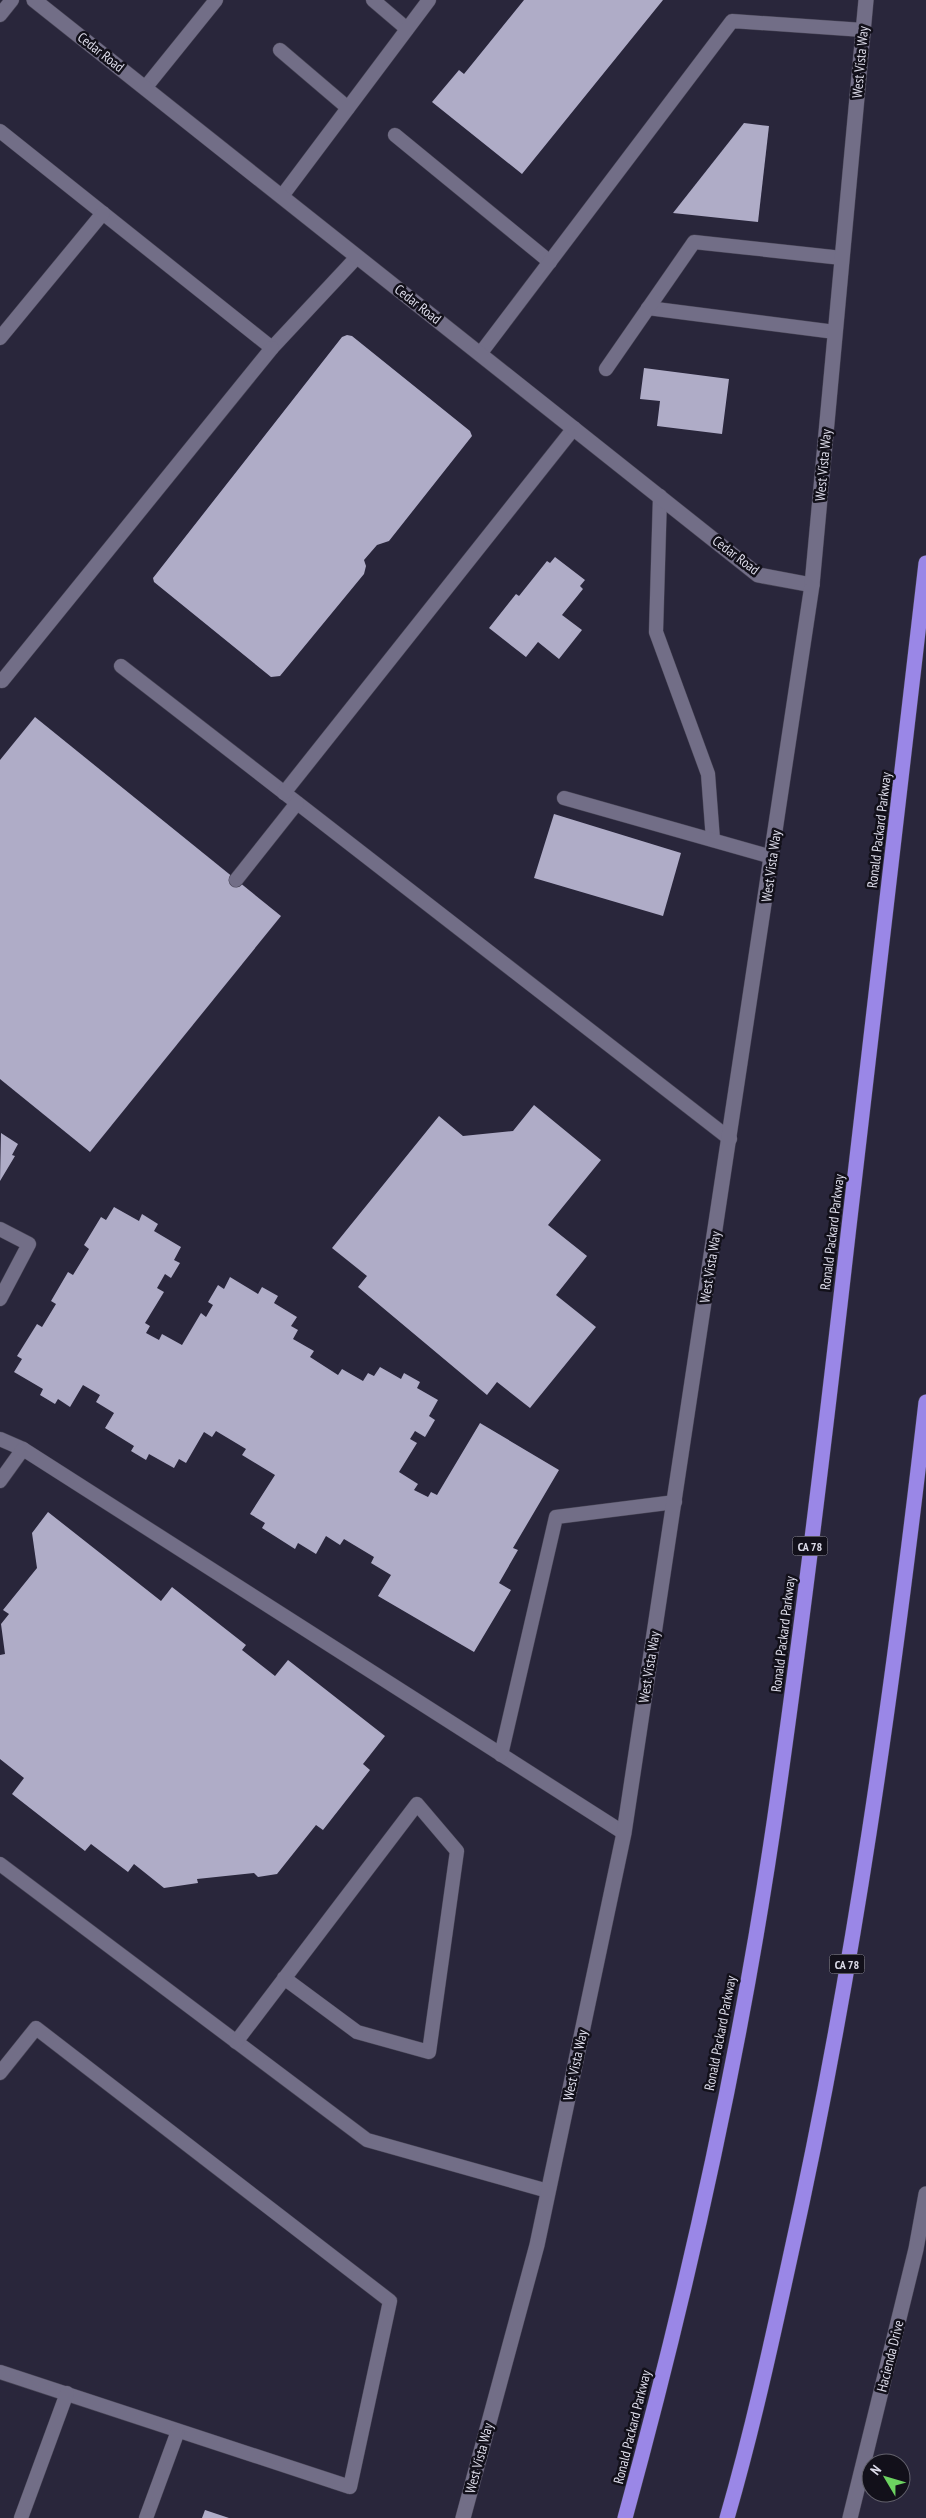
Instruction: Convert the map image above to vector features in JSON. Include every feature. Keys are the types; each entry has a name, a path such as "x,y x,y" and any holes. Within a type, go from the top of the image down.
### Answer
{"highway":[{"name":"Ronald Packard Parkway","path":"625,2518 652,2420 739,2028 779,1791 830,1394 926,563"},
{"name":"CA 78","path":"727,2518 752,2433 820,2122 874,1808 908,1562 926,1402"}],"main road":[{"name":"Cedar Road","path":"34,0 758,575 812,585"},
{"name":"West Vista Way","path":"463,2518 537,2245 624,1833 812,585 866,0"},
{"name":"Hacienda Drive","path":"850,2518 916,2249 926,2194"}],"lane":[{"path":"0,15 12,0"},
{"path":"146,88 216,0"},
{"path":"373,0 407,29"},
{"path":"282,196 429,0"},
{"path":"480,354 732,21 863,30"},
{"path":"280,50 348,108"},
{"path":"0,131 272,348"},
{"path":"396,135 550,262"},
{"path":"0,338 103,213"},
{"path":"606,368 694,242 842,258"},
{"path":"0,679 2,681 272,348 357,257"},
{"path":"648,308 835,332"},
{"path":"284,793 574,428"},
{"path":"660,496 656,632 708,774 713,840"},
{"path":"121,666 730,1139"},
{"path":"564,798 772,857"},
{"path":"236,880 297,803"},
{"path":"0,1229 29,1244 0,1299"},
{"path":"0,1439 23,1449 624,1833"},
{"path":"0,1481 23,1449"},
{"path":"501,1755 556,1517 674,1502"},
{"path":"236,2042 284,1978 344,1899 417,1804 457,1851 429,2052 357,2032 284,1978"},
{"path":"0,1864 367,2140 548,2191"},
{"path":"0,2073 36,2028 390,2301 350,2487 0,2372"},
{"path":"21,2518 67,2393"},
{"path":"146,2518 178,2431"}],"building":[{"path":"524,0 663,0 522,174 432,102 459,70 464,74"},
{"path":"744,123 769,126 758,222 673,213"},
{"path":"352,336 470,431 472,436 389,541 377,545 364,560 366,566 364,574 280,676 271,677 154,582 153,578 342,337"},
{"path":"644,368 729,379 722,434 657,426 660,401 640,399"},
{"path":"555,557 585,580 580,586 583,589 562,615 582,630 559,659 538,642 526,657 489,628 516,594 519,596 547,561 550,563"},
{"path":"35,717 281,916 90,1152 0,1079 0,760"},
{"path":"554,814 681,853 663,916 534,878"},
{"path":"534,1105 601,1160 548,1225 587,1256 556,1295 596,1327 530,1408 497,1382 487,1395 358,1287 367,1276 332,1248 439,1116 463,1136 513,1131"},
{"path":"1,1133 18,1144 12,1155 15,1156 0,1181"},
{"path":"114,1207 139,1221 142,1214 158,1224 154,1231 181,1247 174,1260 180,1263 171,1278 165,1274 157,1288 164,1292 145,1323 150,1326 146,1333 159,1340 162,1334 182,1345 201,1313 206,1317 213,1305 208,1302 218,1285 224,1289 230,1277 258,1294 262,1287 278,1296 274,1303 297,1317 291,1326 298,1330 293,1339 314,1351 310,1357 338,1375 342,1369 363,1381 368,1373 374,1376 380,1367 401,1379 404,1373 420,1382 417,1388 438,1400 429,1416 435,1420 425,1437 415,1431 410,1439 417,1443 399,1472 418,1484 414,1490 428,1497 431,1492 437,1495 480,1423 559,1470 513,1548 518,1550 499,1583 511,1590 474,1652 378,1596 391,1575 371,1563 374,1557 344,1539 340,1545 326,1536 316,1554 298,1543 295,1549 262,1528 265,1523 250,1514 275,1475 242,1455 246,1449 216,1431 212,1437 204,1432 186,1463 179,1459 174,1468 149,1454 146,1460 131,1451 134,1446 105,1428 114,1413 96,1402 100,1395 83,1385 70,1407 58,1399 55,1404 40,1395 43,1389 14,1372 22,1359 17,1356 37,1324 42,1327 56,1304 51,1301 68,1272 73,1275 89,1249 84,1245 101,1217 106,1220"},
{"path":"48,1512 161,1601 172,1587 246,1645 242,1650 275,1676 288,1660 385,1736 363,1764 370,1770 323,1830 316,1825 277,1874 258,1877 254,1873 197,1879 198,1883 164,1888 134,1864 128,1872 91,1844 85,1851 12,1794 24,1778 0,1759 0,1655 5,1654 1,1624 9,1614 3,1610 37,1568 32,1533"},
{"path":"205,2510 229,2518 202,2518"}]}
